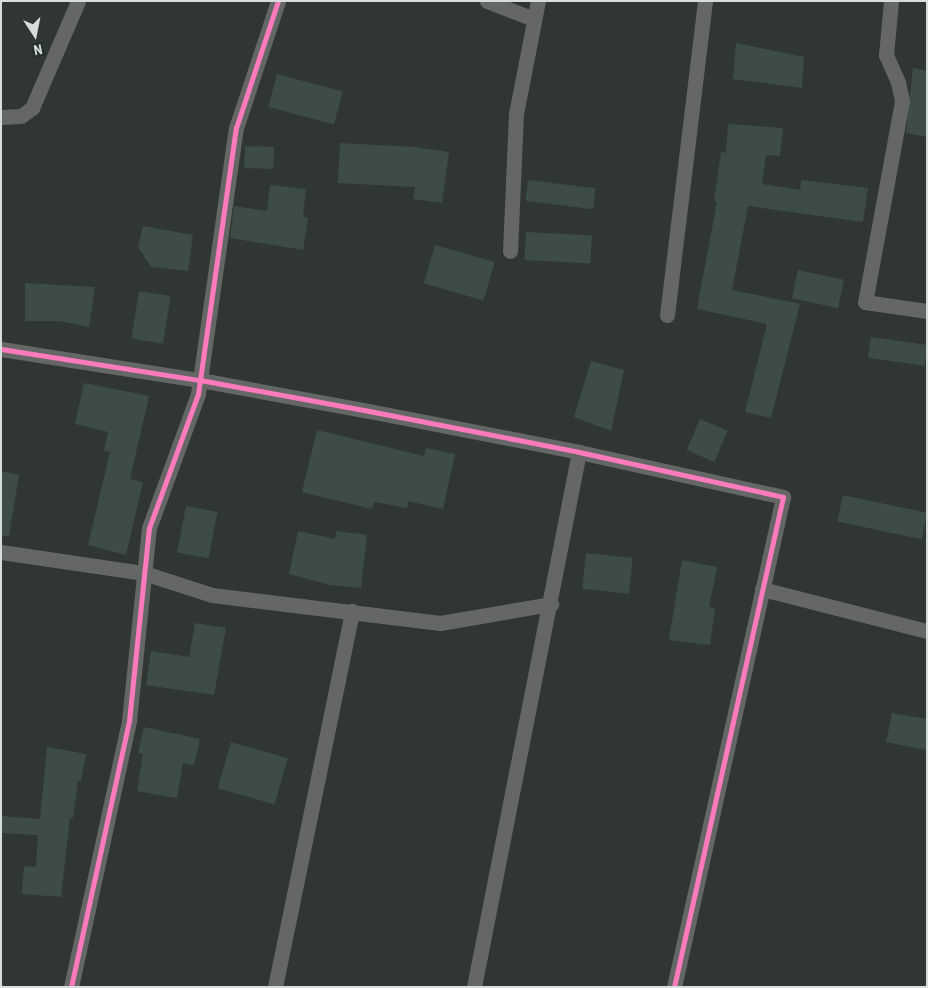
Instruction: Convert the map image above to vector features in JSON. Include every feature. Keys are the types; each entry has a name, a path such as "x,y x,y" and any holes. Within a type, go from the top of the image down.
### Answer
{"street":[{"path":"1,117 21,116 32,108 78,1"},
{"path":"71,987 129,721 149,528 198,394 236,128 278,1"},
{"path":"487,1 534,18"},
{"path":"510,251 514,130 538,1"},
{"path":"667,315 705,1"},
{"path":"891,1 886,55 898,82 902,101 865,302 927,310"},
{"path":"1,349 200,380 579,452 783,497 674,987"},
{"path":"474,987 551,604 579,452"},
{"path":"1,552 144,573 212,595 440,623 551,604"},
{"path":"762,589 927,631"},
{"path":"275,987 352,611"}],"building":[{"path":"736,43 804,57 802,88 733,79"},
{"path":"913,68 927,71 927,137 906,133"},
{"path":"277,74 343,92 334,124 268,107"},
{"path":"728,124 783,128 780,156 766,155 762,184 800,190 801,180 868,188 863,222 748,206 732,290 800,304 771,418 745,412 767,324 697,309 717,202 714,201 721,152 726,153"},
{"path":"340,143 414,147 449,152 442,203 413,199 415,187 338,183"},
{"path":"245,146 274,147 273,169 244,168"},
{"path":"528,180 595,188 593,209 525,201"},
{"path":"270,185 306,189 303,217 308,218 303,250 230,238 234,206 267,211"},
{"path":"143,226 193,235 188,271 151,267 138,247"},
{"path":"526,232 592,235 590,263 525,260"},
{"path":"435,245 495,262 484,301 424,283"},
{"path":"798,270 844,280 838,308 792,298"},
{"path":"25,283 95,287 89,327 59,321 25,321"},
{"path":"139,291 171,296 163,343 131,338"},
{"path":"871,337 927,345 925,366 868,358"},
{"path":"591,361 624,370 611,431 574,417"},
{"path":"84,383 149,396 130,479 143,482 126,555 88,545 110,452 104,451 108,432 75,424"},
{"path":"700,419 728,431 714,462 687,450"},
{"path":"317,430 424,456 426,448 455,454 443,509 408,501 407,508 374,502 372,509 302,492"},
{"path":"1,471 19,475 9,536 1,536"},
{"path":"843,495 927,513 922,539 837,521"},
{"path":"186,506 217,512 208,558 177,552"},
{"path":"298,531 335,539 336,531 367,535 361,588 330,585 289,574"},
{"path":"586,553 633,558 629,594 582,589"},
{"path":"682,560 717,567 709,607 715,608 710,645 669,640"},
{"path":"195,623 226,628 214,695 146,685 151,651 189,657"},
{"path":"892,713 927,719 927,750 886,742"},
{"path":"144,727 200,739 194,765 183,763 177,798 137,791 143,754 138,753"},
{"path":"231,742 288,758 274,804 218,788"},
{"path":"47,747 86,754 81,781 78,781 73,818 70,818 61,897 22,894 24,866 36,867 38,835 1,833 1,816 40,819"}],"cycle path":[{"path":"71,987 129,721 149,528 198,394 236,128 278,1"},
{"path":"1,349 200,380 369,411 579,452 783,497 674,987"}]}
